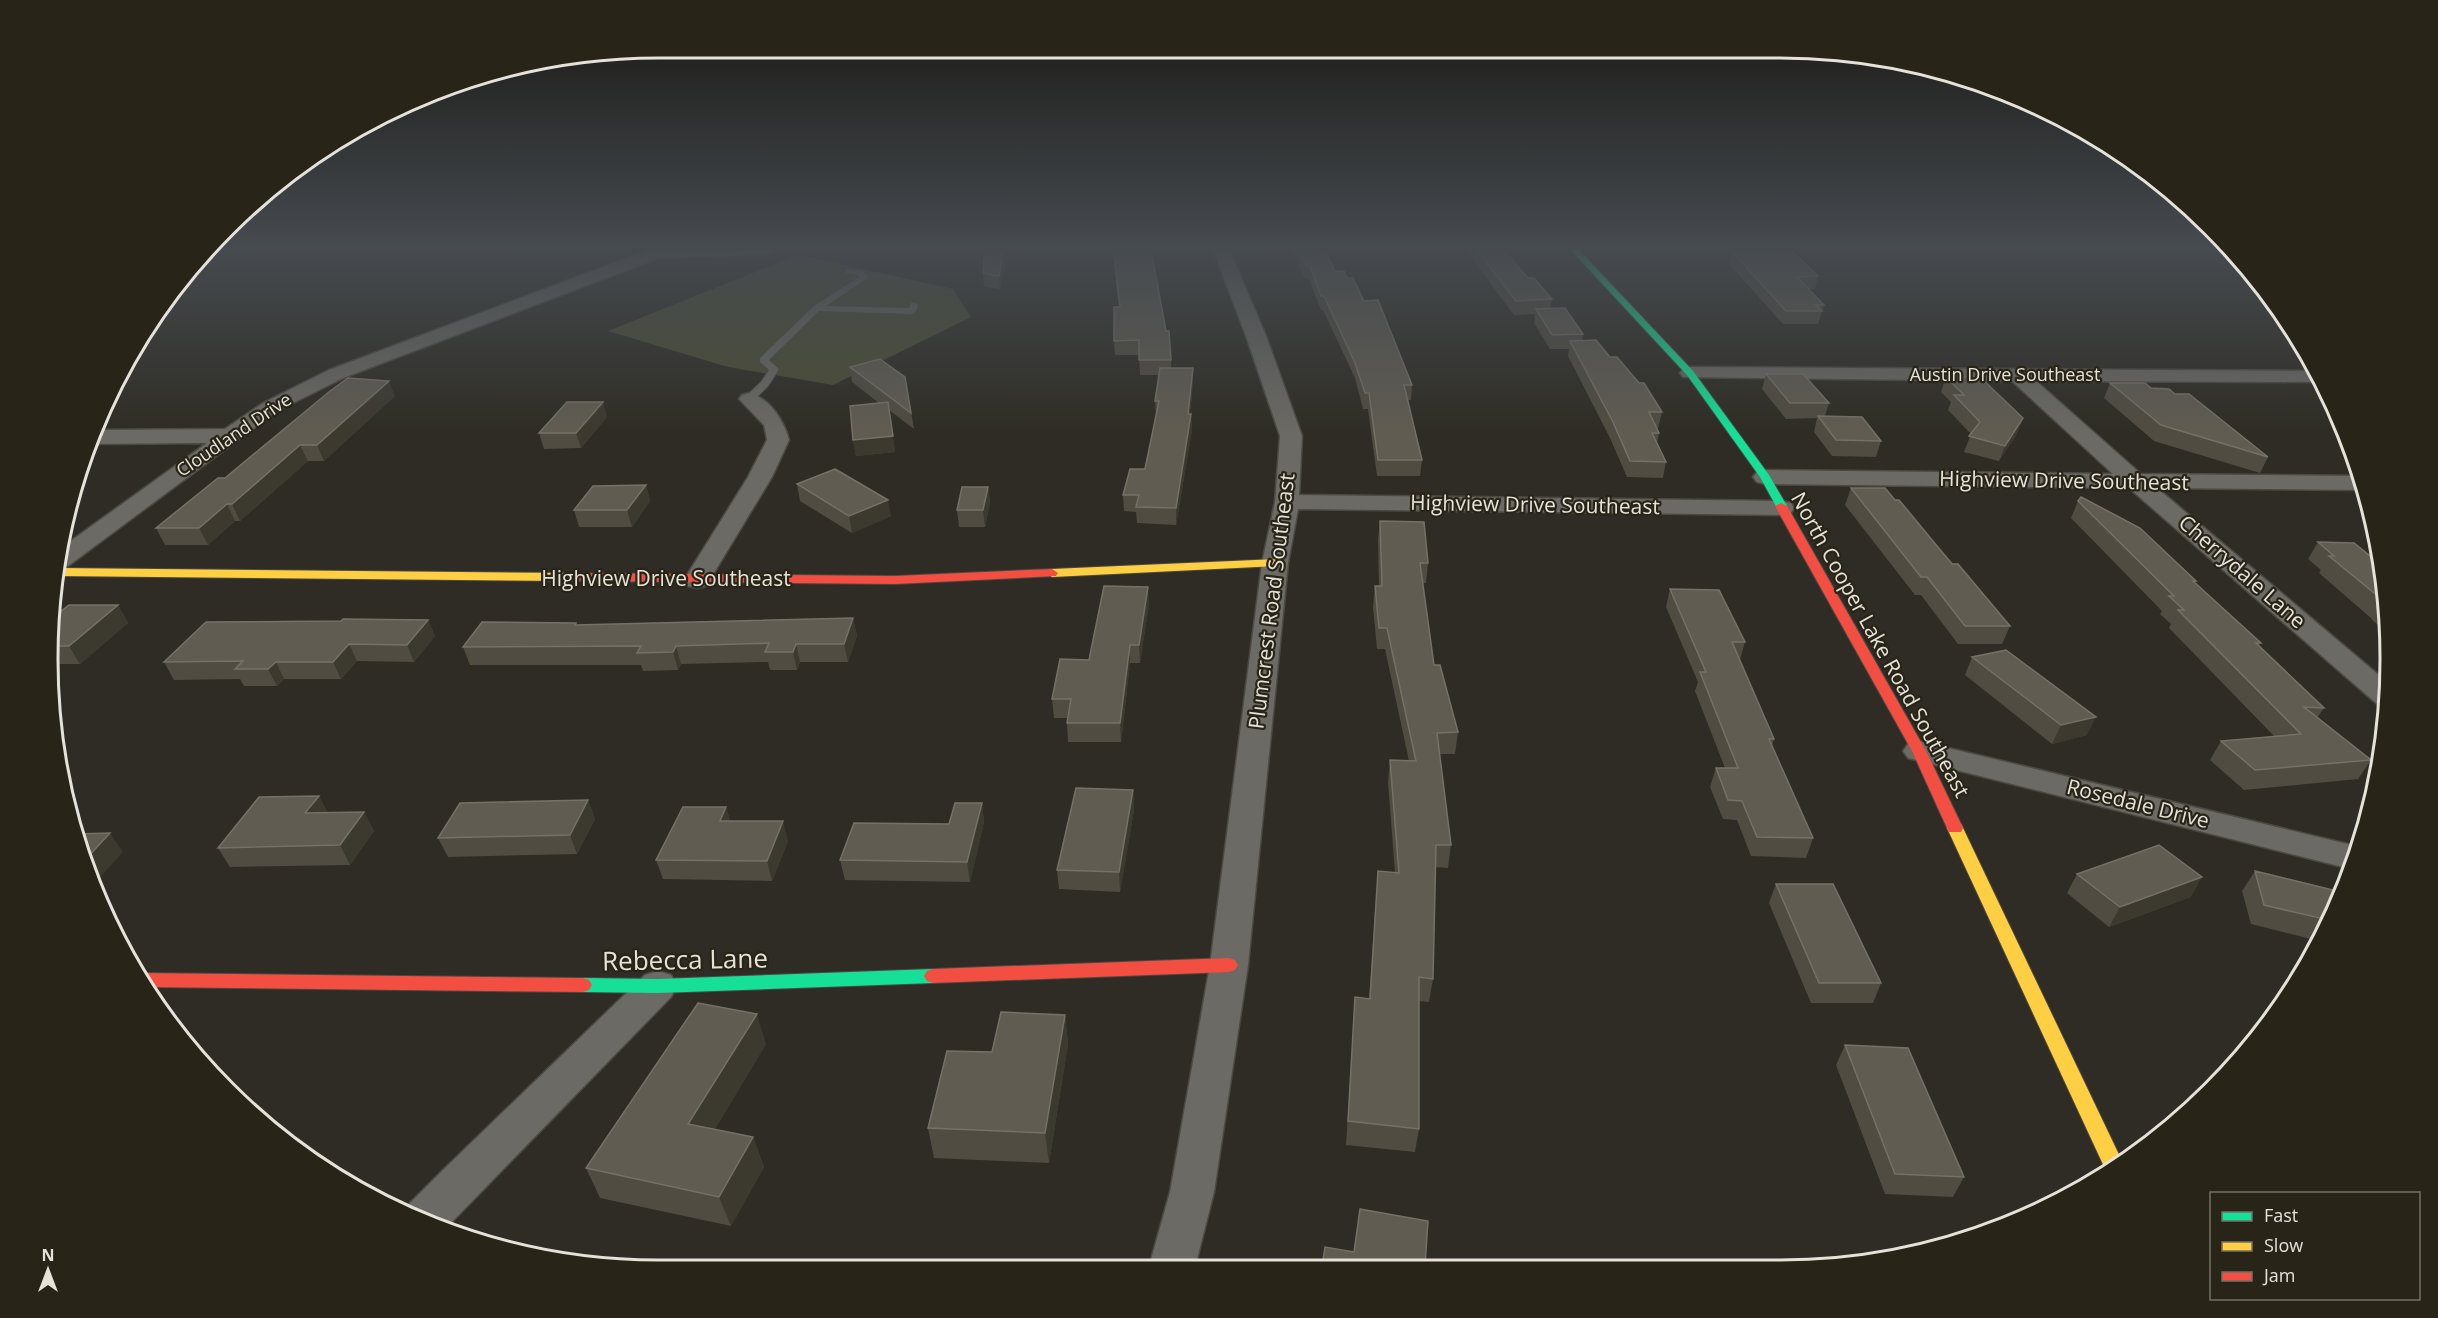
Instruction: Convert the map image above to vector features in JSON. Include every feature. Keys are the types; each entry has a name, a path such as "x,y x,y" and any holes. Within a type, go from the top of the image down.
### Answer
{"street":[{"name":"Cloudland Drive","path":"68,554 270,407 336,374 504,311"},
{"name":"Plumcrest Road Southeast","path":"1174,1260 1192,1192 1228,965 1275,563 1287,502 1291,436 1246,311"},
{"name":"North Cooper Lake Road Southeast","path":"1632,311 1690,373 1765,477 1919,751 2111,1160"},
{"name":"Austin Drive Southeast","path":"1690,373 2310,378"},
{"name":"Cherrydale Lane","path":"2017,375 2136,482 2378,690"},
{"path":"697,580 760,477 778,440 774,423 749,399"},
{"path":"101,437 228,436"},
{"name":"Highview Drive Southeast","path":"1765,477 2353,483"},
{"name":"Highview Drive Southeast","path":"1287,502 1782,508"},
{"name":"Highview Drive Southeast","path":"65,572 697,580 895,580 1275,563"},
{"name":"Rosedale Drive","path":"1919,751 2347,856"},
{"name":"Rebecca Lane","path":"152,980 658,986 1228,965"},
{"path":"430,1214 658,986"}],"lane":[{"path":"749,399 772,375 774,369 763,360 768,353 814,311"},
{"path":"896,311 912,311"}],"green space":[{"path":"659,311 967,311 971,317 833,385 728,367 608,331"}],"building":[{"path":"1114,311 1162,311 1166,331 1169,331 1171,360 1139,360 1139,340 1114,341"},
{"path":"1331,311 1382,311 1412,385 1404,385 1422,460 1378,460 1369,393 1365,393 1355,363"},
{"path":"1537,311 1567,311 1583,334 1552,335"},
{"path":"1596,340 1610,357 1617,357 1639,383 1644,383 1662,412 1649,412 1659,433 1652,433 1666,462 1630,461 1613,422 1570,341"},
{"path":"880,359 905,377 911,413 850,367"},
{"path":"1160,368 1193,368 1188,414 1191,414 1176,508 1136,507 1139,495 1123,495 1130,469 1145,469 1159,401 1155,401"},
{"path":"1766,374 1803,374 1829,403 1790,403"},
{"path":"1946,377 1980,377 2023,418 2005,446 1969,436 1980,422 1954,395 1964,395"},
{"path":"348,378 389,381 317,445 300,445 232,504 227,504 199,528 156,528 218,478 225,478"},
{"path":"2110,383 2145,383 2151,388 2169,389 2175,394 2189,394 2268,457 2161,425"},
{"path":"567,402 603,402 576,433 539,433"},
{"path":"888,402 893,436 853,440 850,406"},
{"path":"1818,416 1862,417 1881,441 1836,440"},
{"path":"835,469 888,500 849,516 797,484"},
{"path":"646,485 627,510 574,510 593,486"},
{"path":"962,487 988,487 983,510 957,510"},
{"path":"1851,488 1885,488 1895,500 1899,500 1952,564 1958,564 2010,626 1965,626 1927,577 1921,577"},
{"path":"2081,497 2140,528 2196,581 2193,581 2261,643 2256,643 2324,708 2304,707 2370,760 2255,770 2221,741 2301,734 2178,610 2184,610 2169,596 2174,596 2078,501"},
{"path":"1380,521 1424,522 1428,563 1420,563 1434,665 1440,665 1458,732 1437,733 1451,845 1436,845 1433,979 1419,977 1419,1129 1348,1121 1355,997 1370,999 1378,871 1399,873 1390,760 1416,761 1387,628 1379,628 1375,586 1382,586"},
{"path":"2318,542 2354,543 2370,556 2375,594 2329,556 2334,556"},
{"path":"1104,586 1148,587 1139,645 1130,645 1120,723 1067,723 1071,699 1052,699 1060,659 1089,660"},
{"path":"1670,589 1719,590 1745,642 1732,642 1774,739 1769,739 1813,838 1757,837 1742,801 1728,800 1716,768 1738,768 1700,672 1706,672"},
{"path":"69,605 118,605 69,646 59,646 61,611"},
{"path":"853,618 844,644 796,644 793,652 765,652 769,643 676,646 673,652 637,653 641,646 463,647 482,622 576,623 575,625"},
{"path":"343,619 428,620 407,645 349,644 333,662 276,662 268,669 235,669 243,661 164,662 206,622 341,621"},
{"path":"2006,650 2096,717 2061,725 1972,657"},
{"path":"1076,788 1133,790 1119,872 1057,870"},
{"path":"319,796 305,813 364,812 340,845 218,848 259,797"},
{"path":"588,800 570,835 438,838 460,803"},
{"path":"955,803 982,803 967,862 840,860 854,823 949,824"},
{"path":"683,807 726,807 720,821 783,821 767,861 656,860"},
{"path":"110,833 91,854 85,834"},
{"path":"2159,845 2202,877 2120,907 2077,874"},
{"path":"2255,871 2333,890 2321,918 2264,905"},
{"path":"1776,884 1833,884 1881,983 1819,983"},
{"path":"698,1003 757,1014 688,1124 753,1137 719,1197 586,1168"},
{"path":"1001,1012 1065,1015 1045,1133 928,1128 947,1051 992,1052"},
{"path":"1845,1045 1908,1048 1964,1177 1895,1174"},
{"path":"1360,1209 1428,1221 1425,1260 1323,1260 1325,1247 1354,1252"}],"traffic: fast":[{"path":"1632,311 1690,373 1765,477 1781,506"},
{"path":"583,985 658,986 933,976"}],"traffic: slow":[{"path":"1052,573 1275,563"},
{"path":"65,572 570,577"},
{"path":"1955,828 2111,1160"}],"traffic: jam":[{"path":"1781,506 1919,751 1955,828"},
{"path":"570,577 895,580 1052,573"},
{"path":"933,976 1229,965"},
{"path":"152,980 583,985"}]}
